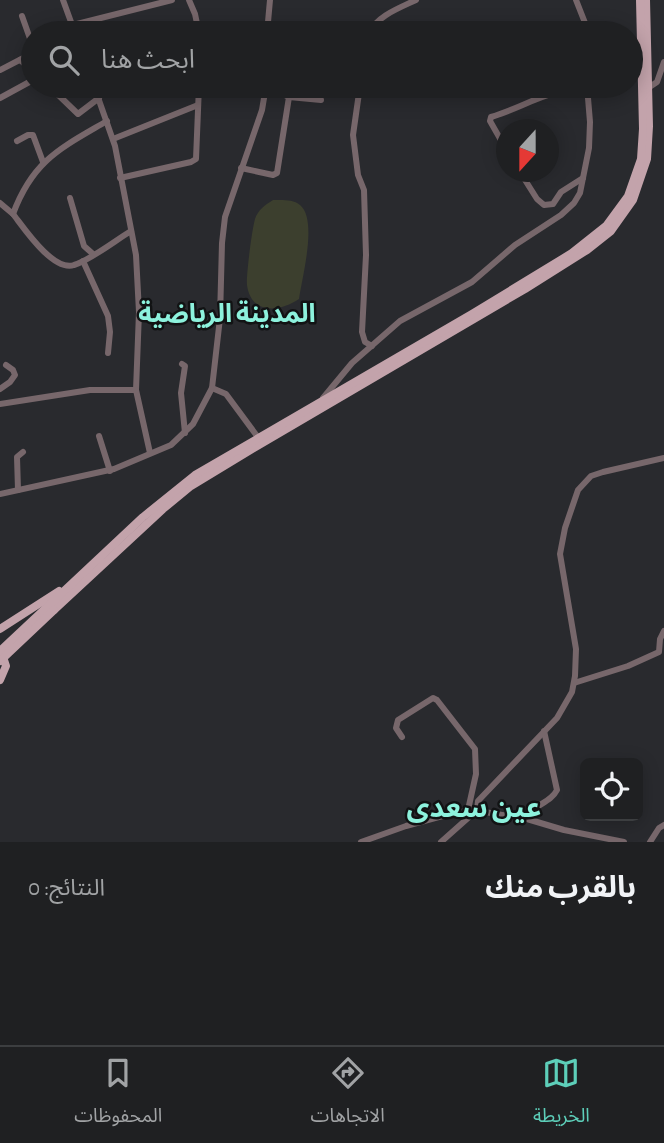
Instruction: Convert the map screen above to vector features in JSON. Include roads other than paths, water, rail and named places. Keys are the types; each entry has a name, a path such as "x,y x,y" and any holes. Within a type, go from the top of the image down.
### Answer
{"main road":[{"path":"640,0 640,21"},
{"path":"0,680 6,666 0,652 191,486 385,370 490,311 602,239 626,211 644,172 649,144 646,0"},
{"path":"0,661 84,573 177,488 257,436 472,314 596,236 614,219 634,182 642,147 641,98"},
{"path":"0,629 84,573"}],"street":[{"path":"63,0 70,21"},
{"path":"106,21 172,0"},
{"path":"189,0 196,21"},
{"path":"268,21 270,0"},
{"path":"378,21 401,3 416,0"},
{"path":"576,0 584,21"},
{"path":"22,16 24,21"},
{"path":"0,71 20,60"},
{"path":"648,88 657,82 664,62"},
{"path":"0,98 21,87"},
{"path":"61,98 78,114 98,98"},
{"path":"99,98 113,139 136,255 139,303 136,390 150,453"},
{"path":"120,178 195,161 198,98"},
{"path":"0,494 110,471 171,445 186,433 197,417 212,388 222,300 222,233 225,217 264,98"},
{"path":"242,168 274,175 277,173 289,98"},
{"path":"300,98 321,100"},
{"path":"358,98 353,135 358,174 364,190 366,255 362,332 365,342 372,346"},
{"path":"496,132 491,124 491,117 544,98"},
{"path":"323,398 341,374 408,315 472,282 515,245 561,215 577,198 590,134 588,98"},
{"path":"113,139 198,105"},
{"path":"13,214 19,198 43,162 107,121"},
{"path":"17,141 33,135 43,162"},
{"path":"526,182 544,205 553,204 561,192 583,178"},
{"path":"70,198 84,246 93,254"},
{"path":"0,202 34,241 55,260 70,266 83,261 131,231"},
{"path":"83,261 108,316 108,353"},
{"path":"182,364 186,368 181,393 186,433"},
{"path":"0,388 15,375 6,365"},
{"path":"212,388 226,394 257,436"},
{"path":"0,404 90,390 136,390"},
{"path":"99,436 110,471"},
{"path":"18,490 17,457 23,452"},
{"path":"441,842 477,810 478,801 565,708 574,683 576,649 560,554 565,528 578,490 591,476 664,458"},
{"path":"574,683 628,666 659,652 664,631"},
{"path":"402,737 396,729 398,720 433,698 437,700 475,749 476,774 468,810"},
{"path":"527,819 532,810 551,799 557,790 544,731"},
{"path":"361,842 406,826 477,810 624,842"},
{"path":"649,842 664,825"}],"district":[{"name":"المدينة الرياضية","path":"227,313"},
{"name":"عين سعدى","path":"474,807"}]}
